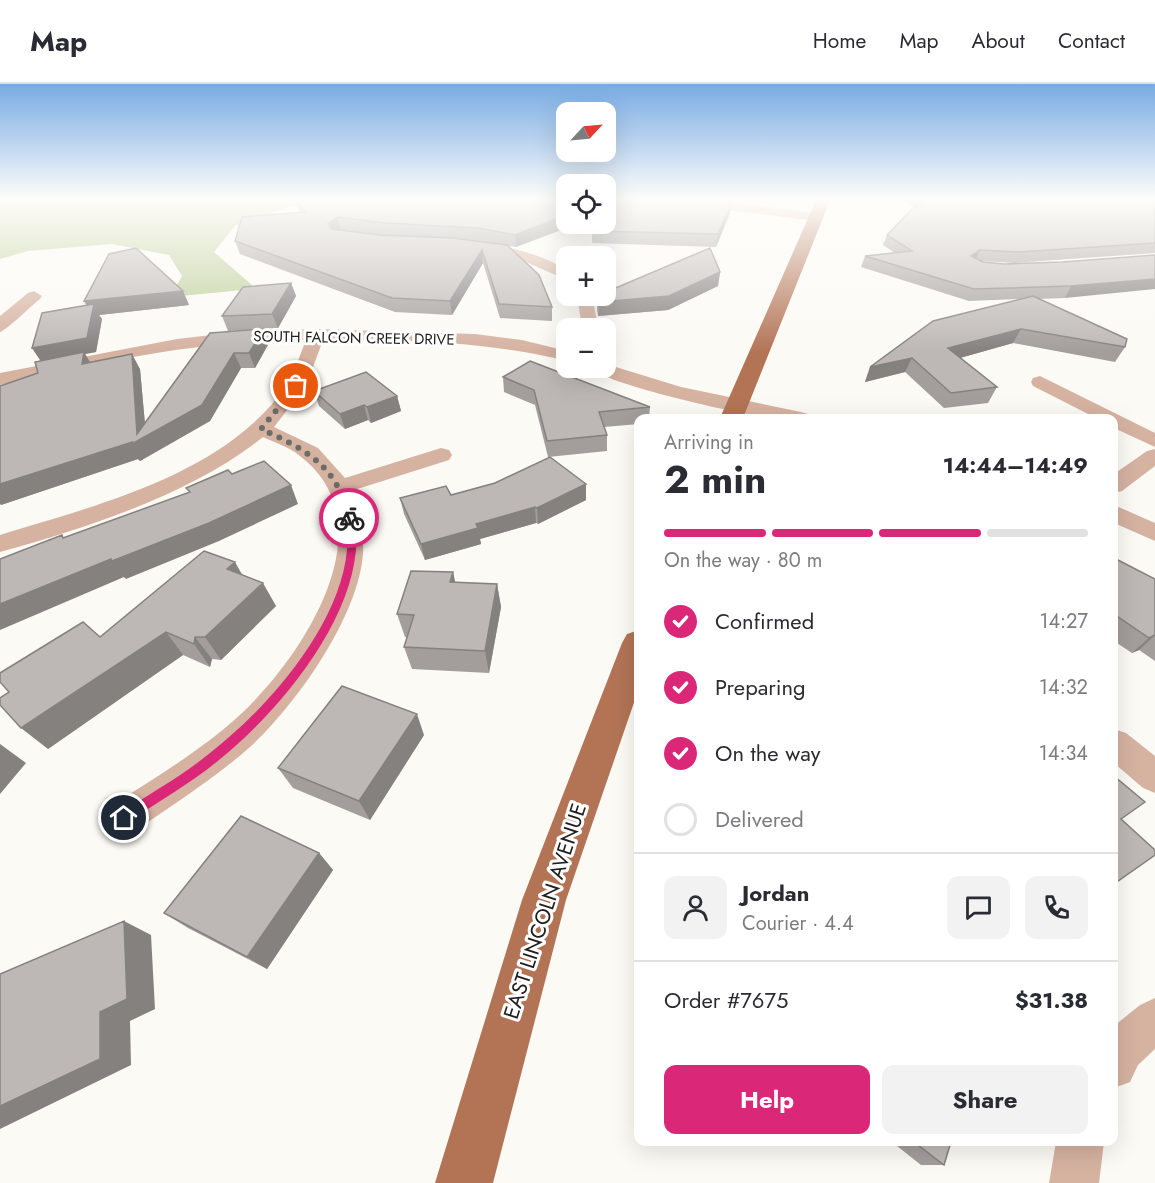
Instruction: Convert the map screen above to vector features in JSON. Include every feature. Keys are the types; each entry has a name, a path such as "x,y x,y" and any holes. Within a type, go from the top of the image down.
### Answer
{"main road":[{"path":"734,412 802,249"},
{"name":"EAST LINCOLN AVENUE","path":"464,1183 544,900 634,656"}],"street":[{"path":"495,249 525,255 556,269"},
{"path":"0,327 10,315 34,296"},
{"path":"0,544 133,501 228,455 261,429 296,386 317,334"},
{"name":"SOUTH FALCON CREEK DRIVE","path":"0,379 92,359 237,337 317,334 454,338 556,352"},
{"path":"616,374 734,412 756,414"},
{"path":"1040,382 1103,414"},
{"path":"1118,422 1155,441"},
{"path":"124,818 214,758 255,721 297,671 324,630 345,584 351,549 349,515 338,488 323,467 308,452 261,429"},
{"path":"338,488 441,455"},
{"path":"1118,482 1155,456"},
{"path":"1118,515 1155,533"},
{"path":"1118,746 1155,777"},
{"path":"1118,1058 1122,1049 1155,1020"},
{"path":"1074,1183 1079,1146"}],"green space":[{"path":"0,249 49,249 28,251 0,259"},
{"path":"139,249 216,249 214,252 252,285 243,290 170,297 182,276 169,255"}],"building":[{"path":"137,249 183,291 84,301 109,254"},
{"path":"258,249 512,249 539,275 552,307 499,304 482,250 450,301 392,298"},
{"path":"711,249 720,272 669,296 616,301 616,288"},
{"path":"909,249 1060,249 1019,252 980,250 971,256 983,262 1004,264 1155,255 1155,279 1071,286 974,289 865,256 912,251"},
{"path":"291,283 272,314 222,316 243,287"},
{"path":"1033,296 1127,339 1125,347 1021,329 948,348 997,387 951,393 912,358 870,367 933,321"},
{"path":"94,304 87,338 32,348 42,313"},
{"path":"264,329 249,353 234,353 202,405 130,445 132,442 0,484 0,386 38,373 35,362 84,352 82,364 132,354 137,434 210,333"},
{"path":"530,361 556,371 556,378 574,378 650,407 599,412 607,435 547,441 534,390 503,377"},
{"path":"366,372 397,396 340,414 314,391"},
{"path":"550,457 586,484 537,508 476,524 478,528 421,544 400,498 446,486 451,495 495,483"},
{"path":"264,461 291,485 209,523 112,561 111,559 0,604 0,559 62,535 63,538 190,492 186,488 228,470 232,474"},
{"path":"204,551 235,562 227,569 263,583 205,637 195,637 194,644 166,632 21,728 0,705 0,698 9,692 0,682 0,673 83,622 100,637"},
{"path":"1118,560 1155,579 1155,635 1149,638 1118,617"},
{"path":"411,571 453,572 450,582 497,584 485,651 404,647 414,615 397,614"},
{"path":"342,686 417,714 359,801 278,768"},
{"path":"1118,779 1145,802 1121,819 1155,850 1155,855 1118,881"},
{"path":"241,816 319,853 247,957 164,913"},
{"path":"124,921 127,999 100,1012 100,1059 0,1106 0,974"},
{"path":"919,1146 950,1146 944,1165"}],"way so far":[{"path":"296,386 261,429 308,452 323,467 338,488 349,518"}],"route":[{"path":"124,818 214,758 255,721 297,671 324,630 345,584 351,549 349,518"}]}
